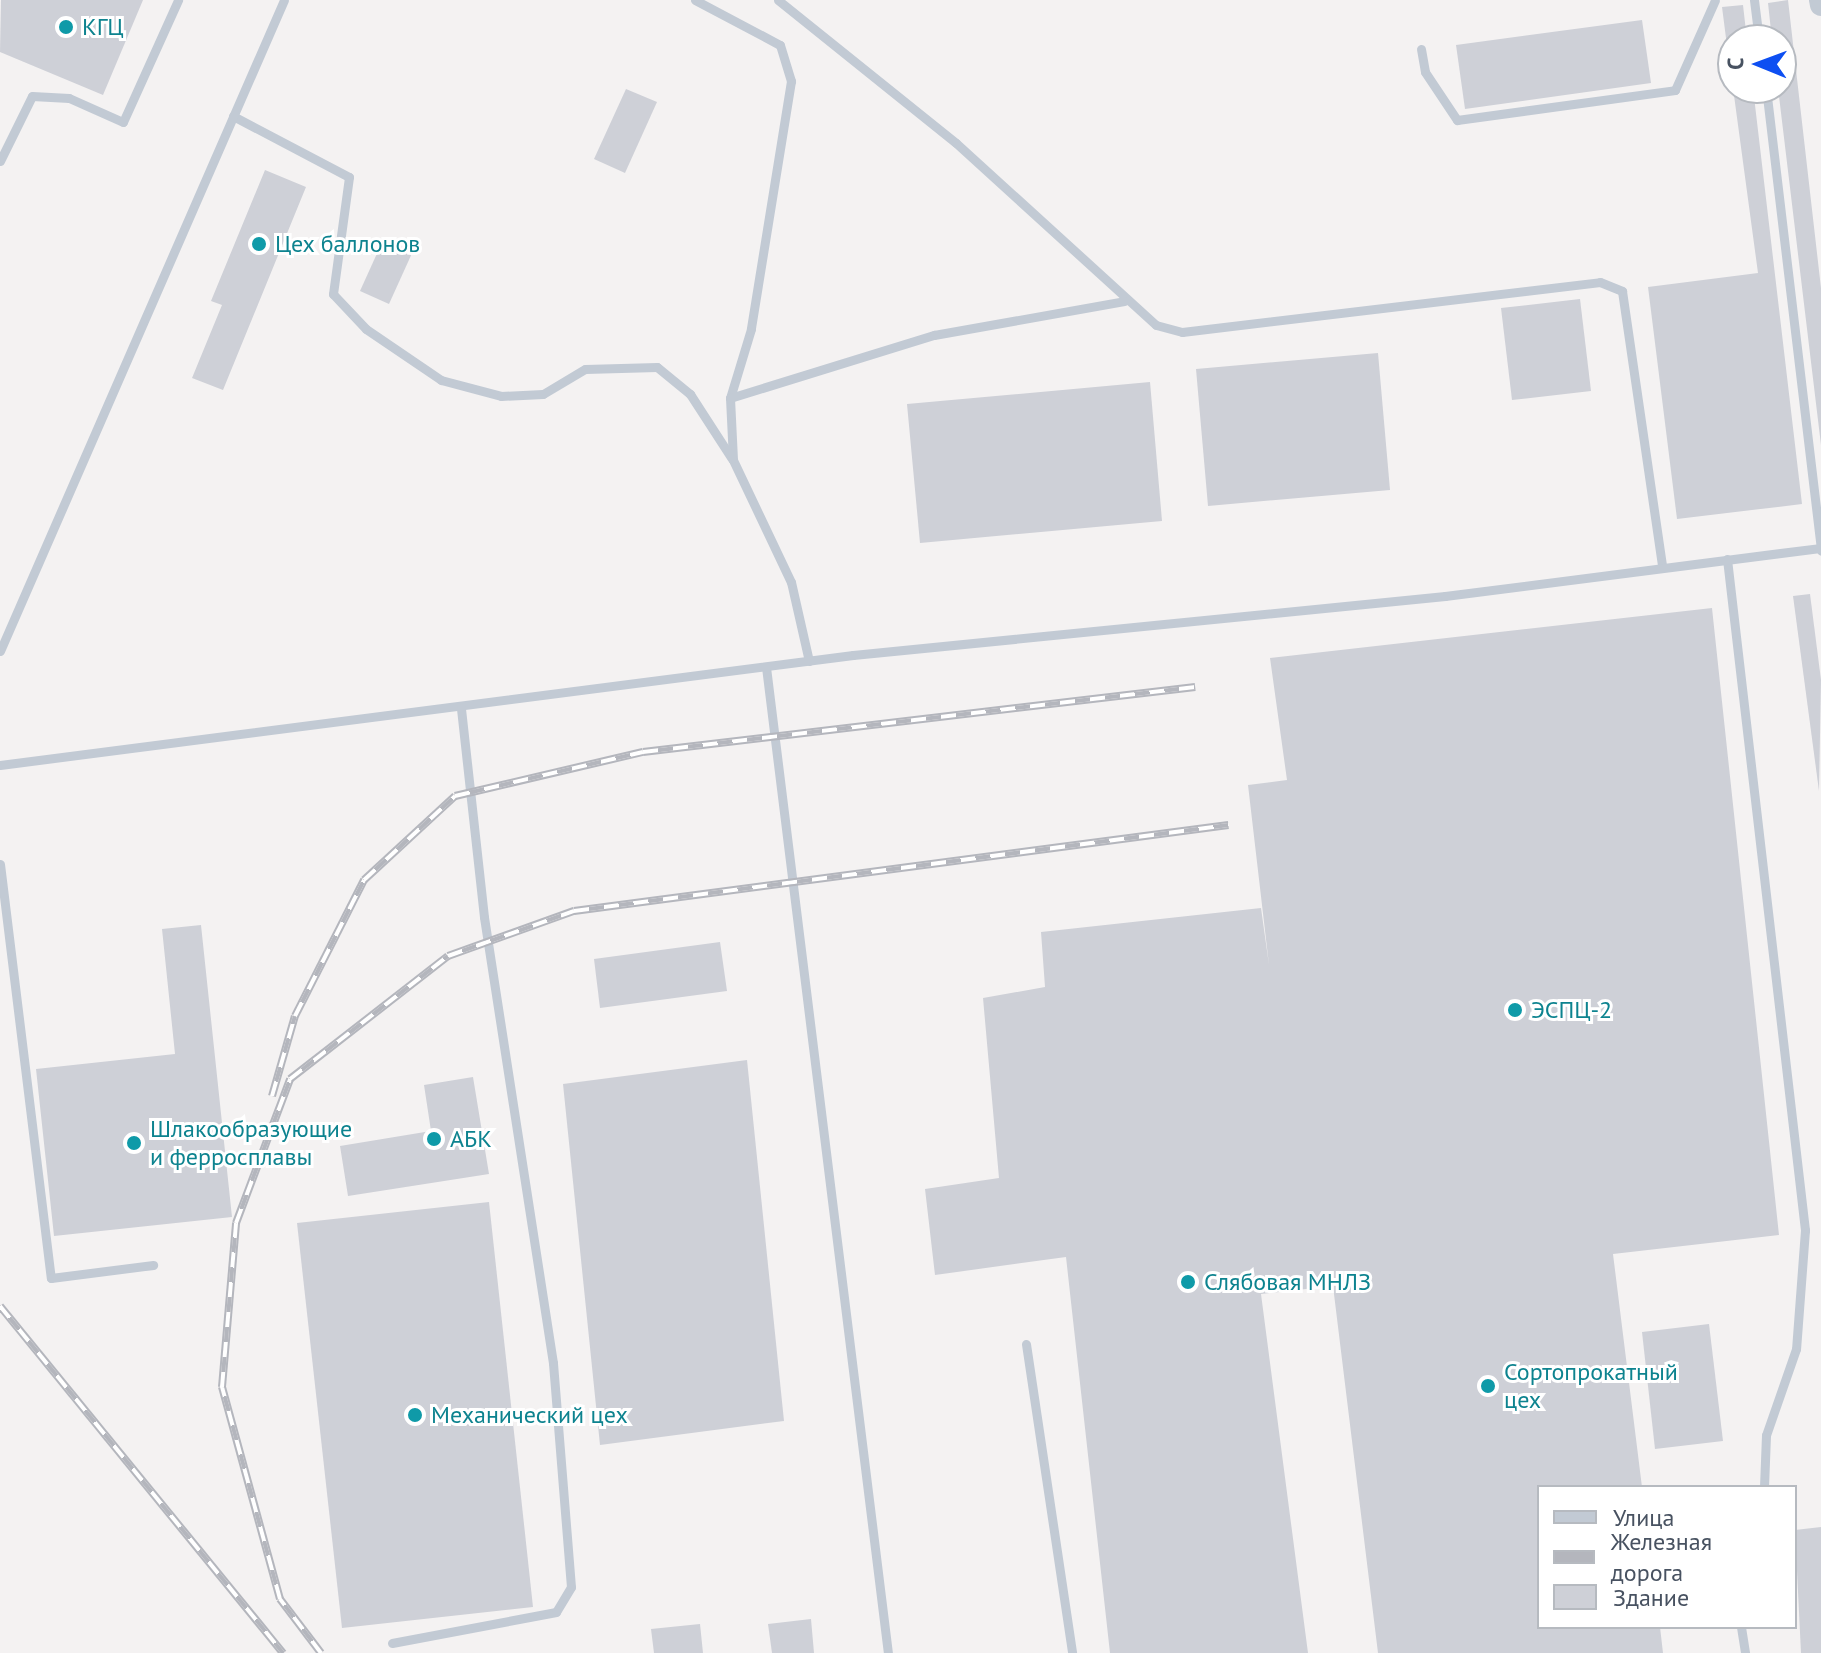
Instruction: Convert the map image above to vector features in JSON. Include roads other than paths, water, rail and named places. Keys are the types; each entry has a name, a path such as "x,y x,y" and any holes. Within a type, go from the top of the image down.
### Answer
{"lane":[{"path":"0,161 32,96 69,98 123,122 178,0"},
{"path":"0,651 284,0"},
{"path":"695,0 780,45 791,81 751,329 730,398 733,460"},
{"path":"778,0 956,143 1124,301 1156,325 1182,332 1600,282 1622,291 1662,566"},
{"path":"1421,49 1425,72 1457,120 1675,90 1715,0"},
{"path":"1754,0 1757,24"},
{"path":"0,765 809,661 1821,549 1768,104"},
{"path":"233,116 349,177 333,294 379,337 441,380 501,396 543,394 585,369 657,367 690,394 733,460 791,582 809,661"},
{"path":"730,398 920,338 1124,301"},
{"path":"1727,559 1805,1230 1796,1349 1766,1435 1764,1485"},
{"path":"766,667 888,1653"},
{"path":"392,1643 556,1612 571,1587 553,1363 484,917 461,708"},
{"path":"0,864 51,1278 153,1265"},
{"path":"1026,1344 1072,1653"},
{"path":"1741,1629 1745,1653"}],"railway":[{"path":"272,1096 295,1016 364,880 455,796 643,752 1195,687"},
{"path":"321,1653 280,1599 222,1387 236,1223 290,1079 448,956 574,911 1228,825"},
{"path":"0,1306 283,1653"}],"place":[{"name":"КГЦ","path":"66,27"},
{"name":"Цех баллонов","path":"259,244"},
{"name":"ЭСПЦ-2","path":"1515,1010"},
{"name":"АБК","path":"434,1139"},
{"name":"Шлакообразующие и ферросплавы","path":"134,1143"},
{"name":"Слябовая МНЛЗ","path":"1188,1282"},
{"name":"Сортопрокатный цех","path":"1488,1386"},
{"name":"Механический цех","path":"415,1415"}]}
